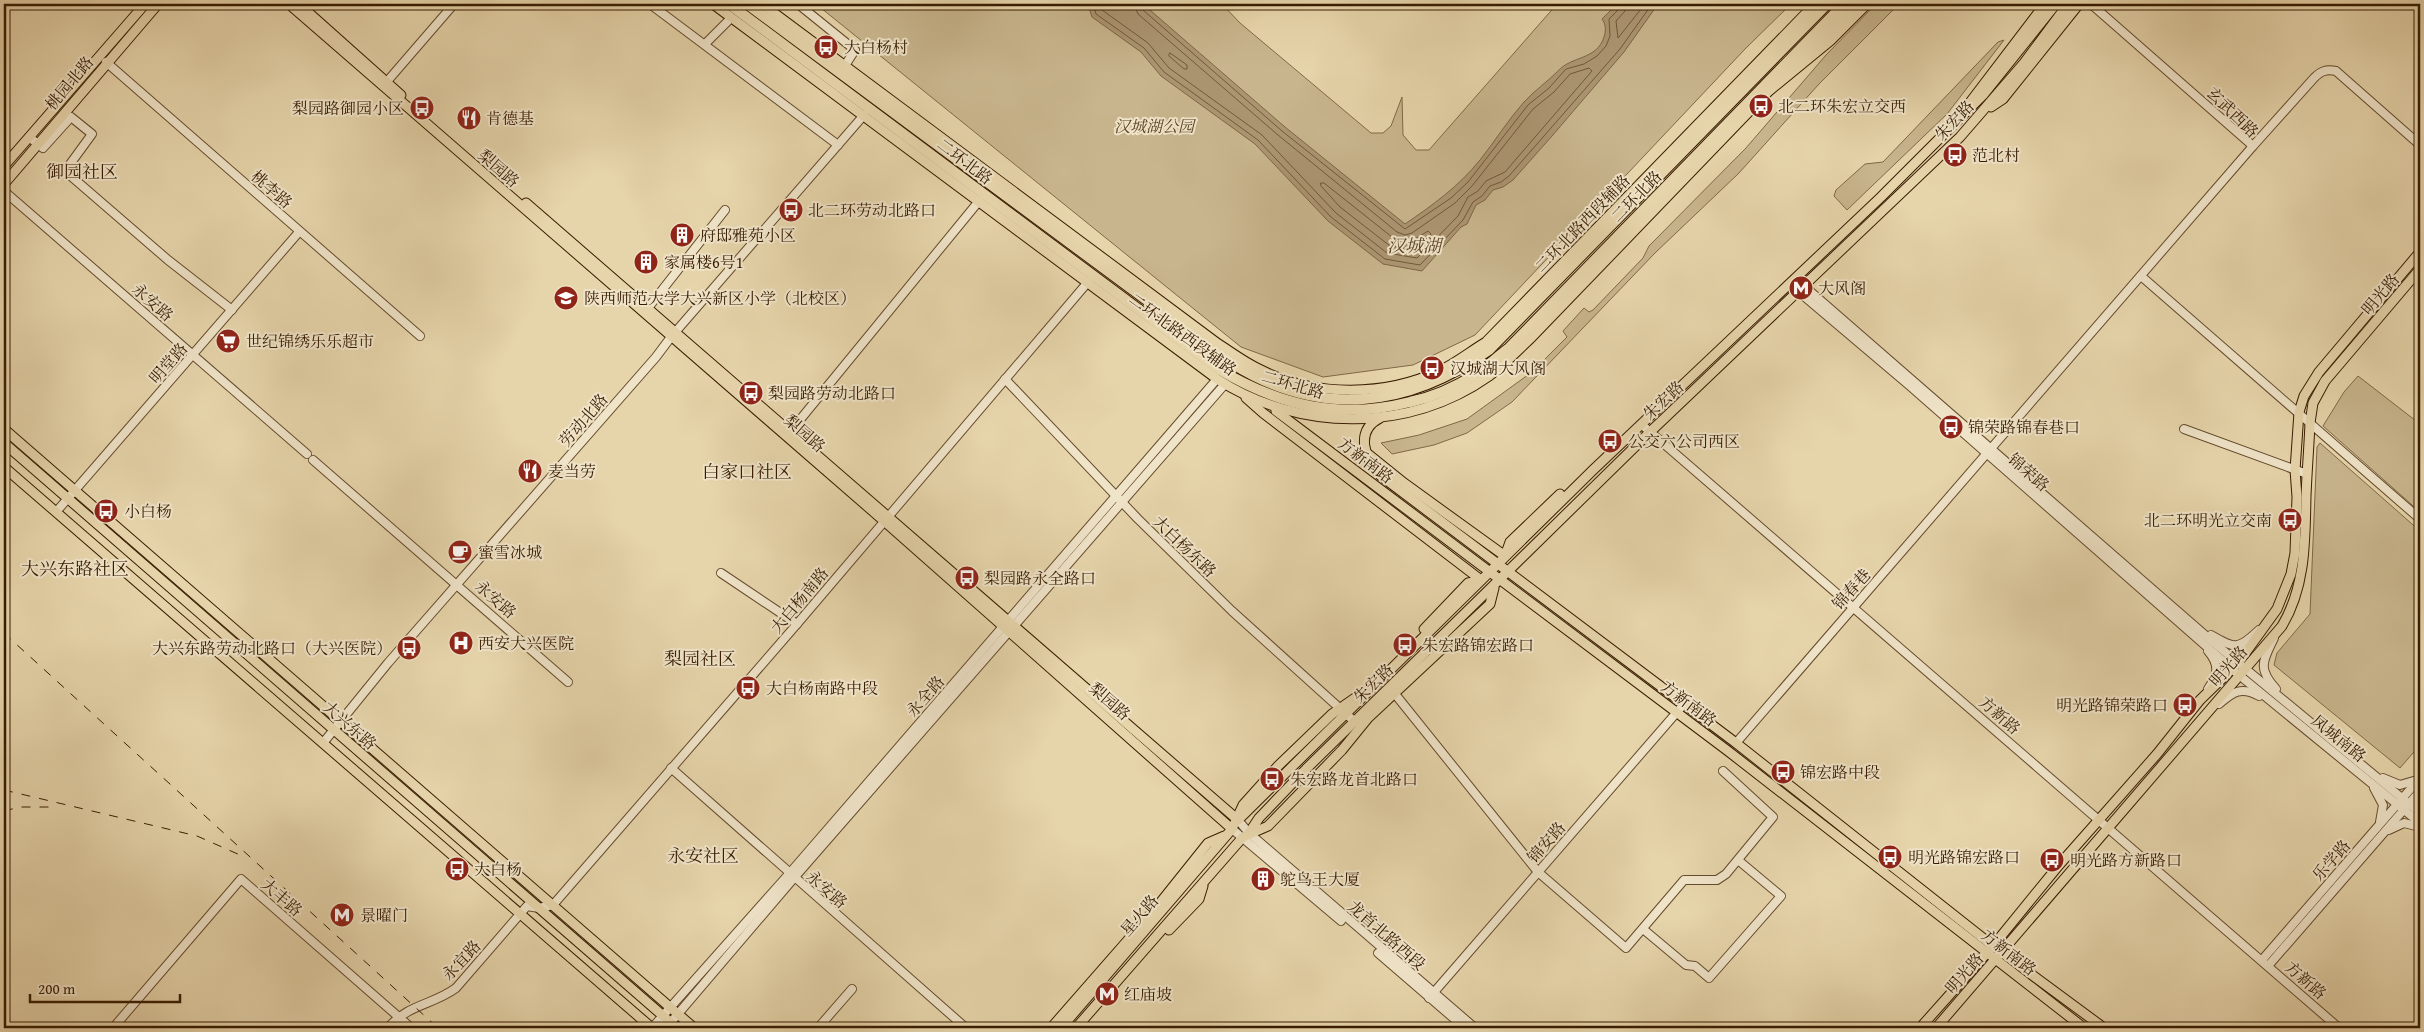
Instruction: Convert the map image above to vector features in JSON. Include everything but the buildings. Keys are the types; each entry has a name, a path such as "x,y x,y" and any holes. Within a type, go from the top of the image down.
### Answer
{"highway":[{"name":"二环北路","path":"729,4 1220,370 1247,386 1290,402 1340,410 1377,410 1441,393 1476,374 1509,348 1779,77 1845,8"},
{"name":"二环北路","path":"747,4 1233,364 1252,376 1293,392 1350,400 1369,400 1414,390 1463,369 1489,350 1827,4"},
{"path":"1779,77 1801,60 1845,8 1855,4"}],"main road":[{"name":"桃园北路","path":"4,166 145,4"},
{"name":"桃园北路","path":"4,184 106,62 158,4"},
{"name":"梨园路","path":"289,4 648,308 673,335 790,432 885,518"},
{"name":"梨园路","path":"299,4 385,84 673,335 1009,626 1238,820"},
{"name":"二环北路西段辅路","path":"713,4 1221,381 1272,407 1313,418 1349,420 1381,417 1422,409 1474,386 1501,367 1531,338 1779,77 1822,48 1867,4"},
{"name":"二环北路西段辅路","path":"762,4 844,67 1217,343 1259,369 1310,387 1367,390 1410,381 1441,370 1486,342 1815,4"},
{"name":"朱宏路","path":"1962,116 2045,4"},
{"name":"朱宏路","path":"1238,820 1344,711 1596,467 1881,197 1984,94 2056,4"},
{"name":"朱宏路","path":"1246,835 1259,818 1369,708 1494,588 1650,432 1981,115 2024,63 2068,4"},
{"path":"1981,115 2003,99 2079,4"},
{"path":"1801,60 1822,48"},
{"path":"2387,298 2420,252"},
{"name":"明光路","path":"1936,1028 2108,827 2210,712 2239,669 2283,595 2294,564 2297,497 2295,470 2299,412 2304,396 2319,372 2420,259"},
{"name":"明光路","path":"1920,1028 1993,946 2022,908 2158,754 2200,700 2239,669 2276,634 2292,606 2300,580 2305,544 2310,423 2314,403 2325,380 2362,338 2387,298 2420,269"},
{"path":"2362,338 2388,315 2420,278"},
{"path":"1238,391 1263,413 1480,580"},
{"name":"方新南路","path":"1272,407 1677,713 2084,1028"},
{"name":"方新南路","path":"1381,417 1370,424 1364,441 1367,452 1379,464 1502,559 1510,571 1736,743 1993,946 2104,1028"},
{"path":"4,429 694,1028"},
{"name":"大兴东路","path":"4,443 66,501"},
{"name":"大兴东路","path":"4,450 66,501 332,732 539,908 670,1027"},
{"path":"4,467 652,1028"},
{"path":"1246,835 1268,826 1395,694 1490,604 1494,588"},
{"name":"梨园路","path":"1009,626 1230,831"},
{"path":"1357,732 1369,708"},
{"name":"大兴东路","path":"332,732 527,906 661,1018"},
{"name":"星火路","path":"1061,1028 1078,1003 1120,955 1155,921 1238,820"},
{"path":"1120,955 1208,843 1230,831"},
{"name":"星火路","path":"1076,1028 1246,835"},
{"path":"1083,1028 1164,935 1199,899 1205,881"},
{"path":"1155,921 1166,895"},
{"path":"1051,1028 1078,1003"}],"street":[{"path":"385,84 454,4"},
{"path":"650,4 706,44 838,145"},
{"path":"798,4 855,50 844,67"},
{"name":"玄武西路","path":"1990,452 2253,146 2091,4"},
{"path":"706,44 728,21"},
{"name":"桃李路","path":"106,62 420,336"},
{"path":"2253,146 2314,78 2320,72 2328,70 2336,71 2420,145"},
{"name":"劳动北路","path":"322,743 388,664 864,115"},
{"path":"29,137 43,148 71,117 92,134 64,170 168,260 232,310"},
{"name":"永安路","path":"4,192 306,454"},
{"path":"790,432 979,201"},
{"path":"648,308 725,210"},
{"name":"明堂路","path":"56,512 299,232"},
{"path":"2141,276 2420,519"},
{"name":"大白杨南路","path":"553,905 797,624 885,518 1088,282"},
{"name":"锦荣路","path":"1801,289 2239,669"},
{"name":"大白杨东路","path":"1005,380 1119,499 1232,611 1355,722"},
{"name":"永全路","path":"652,1028 791,876 1221,381"},
{"name":"方新路","path":"1642,424 2340,1028"},
{"path":"2184,428 2307,474"},
{"name":"锦春巷","path":"1736,743 1990,452"},
{"name":"永安路","path":"314,460 568,682"},
{"path":"721,573 797,624"},
{"path":"2191,627 2228,645 2235,646 2247,641 2269,620"},
{"path":"2191,627 2217,666 2216,678 2200,700"},
{"path":"2276,634 2264,659 2263,669 2270,682 2294,710"},
{"name":"凤城南路","path":"2239,669 2275,704 2368,774"},
{"name":"凤城南路","path":"2239,669 2294,710 2403,804 2420,823"},
{"path":"2210,712 2234,692 2240,690 2252,692 2275,704"},
{"path":"1395,694 1538,872 1626,948 1684,880 1717,880 1726,874 1773,817 1722,770"},
{"name":"锦安路","path":"1431,995 1684,704"},
{"name":"永安路","path":"671,768 791,876 966,1028"},
{"path":"2368,774 2400,786 2420,778"},
{"path":"2368,774 2383,805 2380,831 2404,824 2420,828"},
{"name":"乐学路","path":"2268,966 2403,804 2420,778"},
{"name":"乐学路","path":"2403,804 2420,791"},
{"name":"凤城南路","path":"2403,804 2420,813"},
{"name":"龙首北路西段","path":"1238,820 1246,835 1431,995 1465,1028"},
{"name":"龙首北路西段","path":"1230,831 1246,835"},
{"name":"乐学路","path":"2262,960 2380,831"},
{"path":"1642,929 1686,965 1695,966 1709,978 1781,896 1738,860"},
{"name":"永全路","path":"670,1027 678,1014 791,876"},
{"name":"大丰路","path":"112,1028 241,878 409,1026"},
{"path":"520,914 527,906 539,908 553,905"},
{"name":"永宜路","path":"388,1028 398,1017 415,1007 447,994 456,988 520,914"},
{"path":"818,1028 852,989"},
{"name":"龙首北路西段","path":"1431,995 1475,1028"}],"green space":[{"name":"汉城湖公园","path":"816,4 1222,4 1240,23 1371,133 1383,133 1391,126 1402,97 1403,135 1416,150 1429,150 1557,4 1791,4 1746,48 1475,335 1413,365 1323,377 1241,347"},
{"path":"1876,4 1899,4 1819,84 1739,173 1655,253 1512,402 1467,433 1434,445 1392,454 1381,443 1419,435 1467,419 1532,372 1567,337 1563,331 1584,308 1589,312 1593,310 1643,258 1649,246 1746,148 1826,55"},
{"path":"2004,40 1947,114 1847,210 1834,196 1836,190 1865,164 1883,162 1998,42"},
{"path":"2358,376 2420,424 2420,512 2323,426 2344,392"},
{"path":"2320,443 2420,531 2420,745 2400,768 2274,665 2277,653 2310,614 2317,447"}],"water":[{"name":"汉城湖","path":"1088,4 1143,4 1285,127 1405,224 1463,178 1480,160 1518,109 1532,94 1563,66 1596,50 1605,35 1605,25 1602,19 1617,4 1658,4 1624,52 1552,136 1513,180 1503,187 1493,190 1485,200 1476,205 1467,224 1461,227 1422,271 1383,264 1328,221 1255,144 1161,76 1141,52 1092,17"}],"railway":[{"path":"4,633 438,1028"},
{"path":"4,790 197,836 240,855"},
{"path":"4,811 20,807 53,807"}],"place":[{"name":"大白杨村","path":"826,47"},
{"name":"北二环朱宏立交西","path":"1761,106"},
{"name":"梨园路御园小区","path":"422,108"},
{"name":"肯德基","path":"469,118"},
{"name":"范北村","path":"1955,155"},
{"name":"北二环劳动北路口","path":"791,210"},
{"name":"府邸雅苑小区","path":"682,235"},
{"name":"家属楼6号1","path":"646,262"},
{"name":"大风阁","path":"1801,288"},
{"name":"陕西师范大学大兴新区小学（北校区）","path":"566,298"},
{"name":"世纪锦绣乐乐超市","path":"228,341"},
{"name":"汉城湖大风阁","path":"1432,368"},
{"name":"梨园路劳动北路口","path":"751,393"},
{"name":"锦荣路锦春巷口","path":"1951,427"},
{"name":"公交六公司西区","path":"1610,441"},
{"name":"麦当劳","path":"530,471"},
{"name":"小白杨","path":"106,511"},
{"name":"北二环明光立交南","path":"2290,520"},
{"name":"蜜雪冰城","path":"460,552"},
{"name":"梨园路永全路口","path":"967,578"},
{"name":"西安大兴医院","path":"461,643"},
{"name":"朱宏路锦宏路口","path":"1405,645"},
{"name":"大兴东路劳动北路口（大兴医院）","path":"409,648"},
{"name":"大白杨南路中段","path":"748,688"},
{"name":"明光路锦荣路口","path":"2185,705"},
{"name":"锦宏路中段","path":"1783,772"},
{"name":"朱宏路龙首北路口","path":"1272,779"},
{"name":"明光路锦宏路口","path":"1890,857"},
{"name":"明光路方新路口","path":"2052,860"},
{"name":"大白杨","path":"457,869"},
{"name":"鸵鸟王大厦","path":"1263,879"},
{"name":"景曜门","path":"342,915"},
{"name":"红庙坡","path":"1107,994"}],"district":[{"name":"御园社区","path":"82,171"},
{"name":"白家口社区","path":"747,471"},
{"name":"大兴东路社区","path":"75,568"},
{"name":"梨园社区","path":"700,658"},
{"name":"永安社区","path":"703,855"}]}
